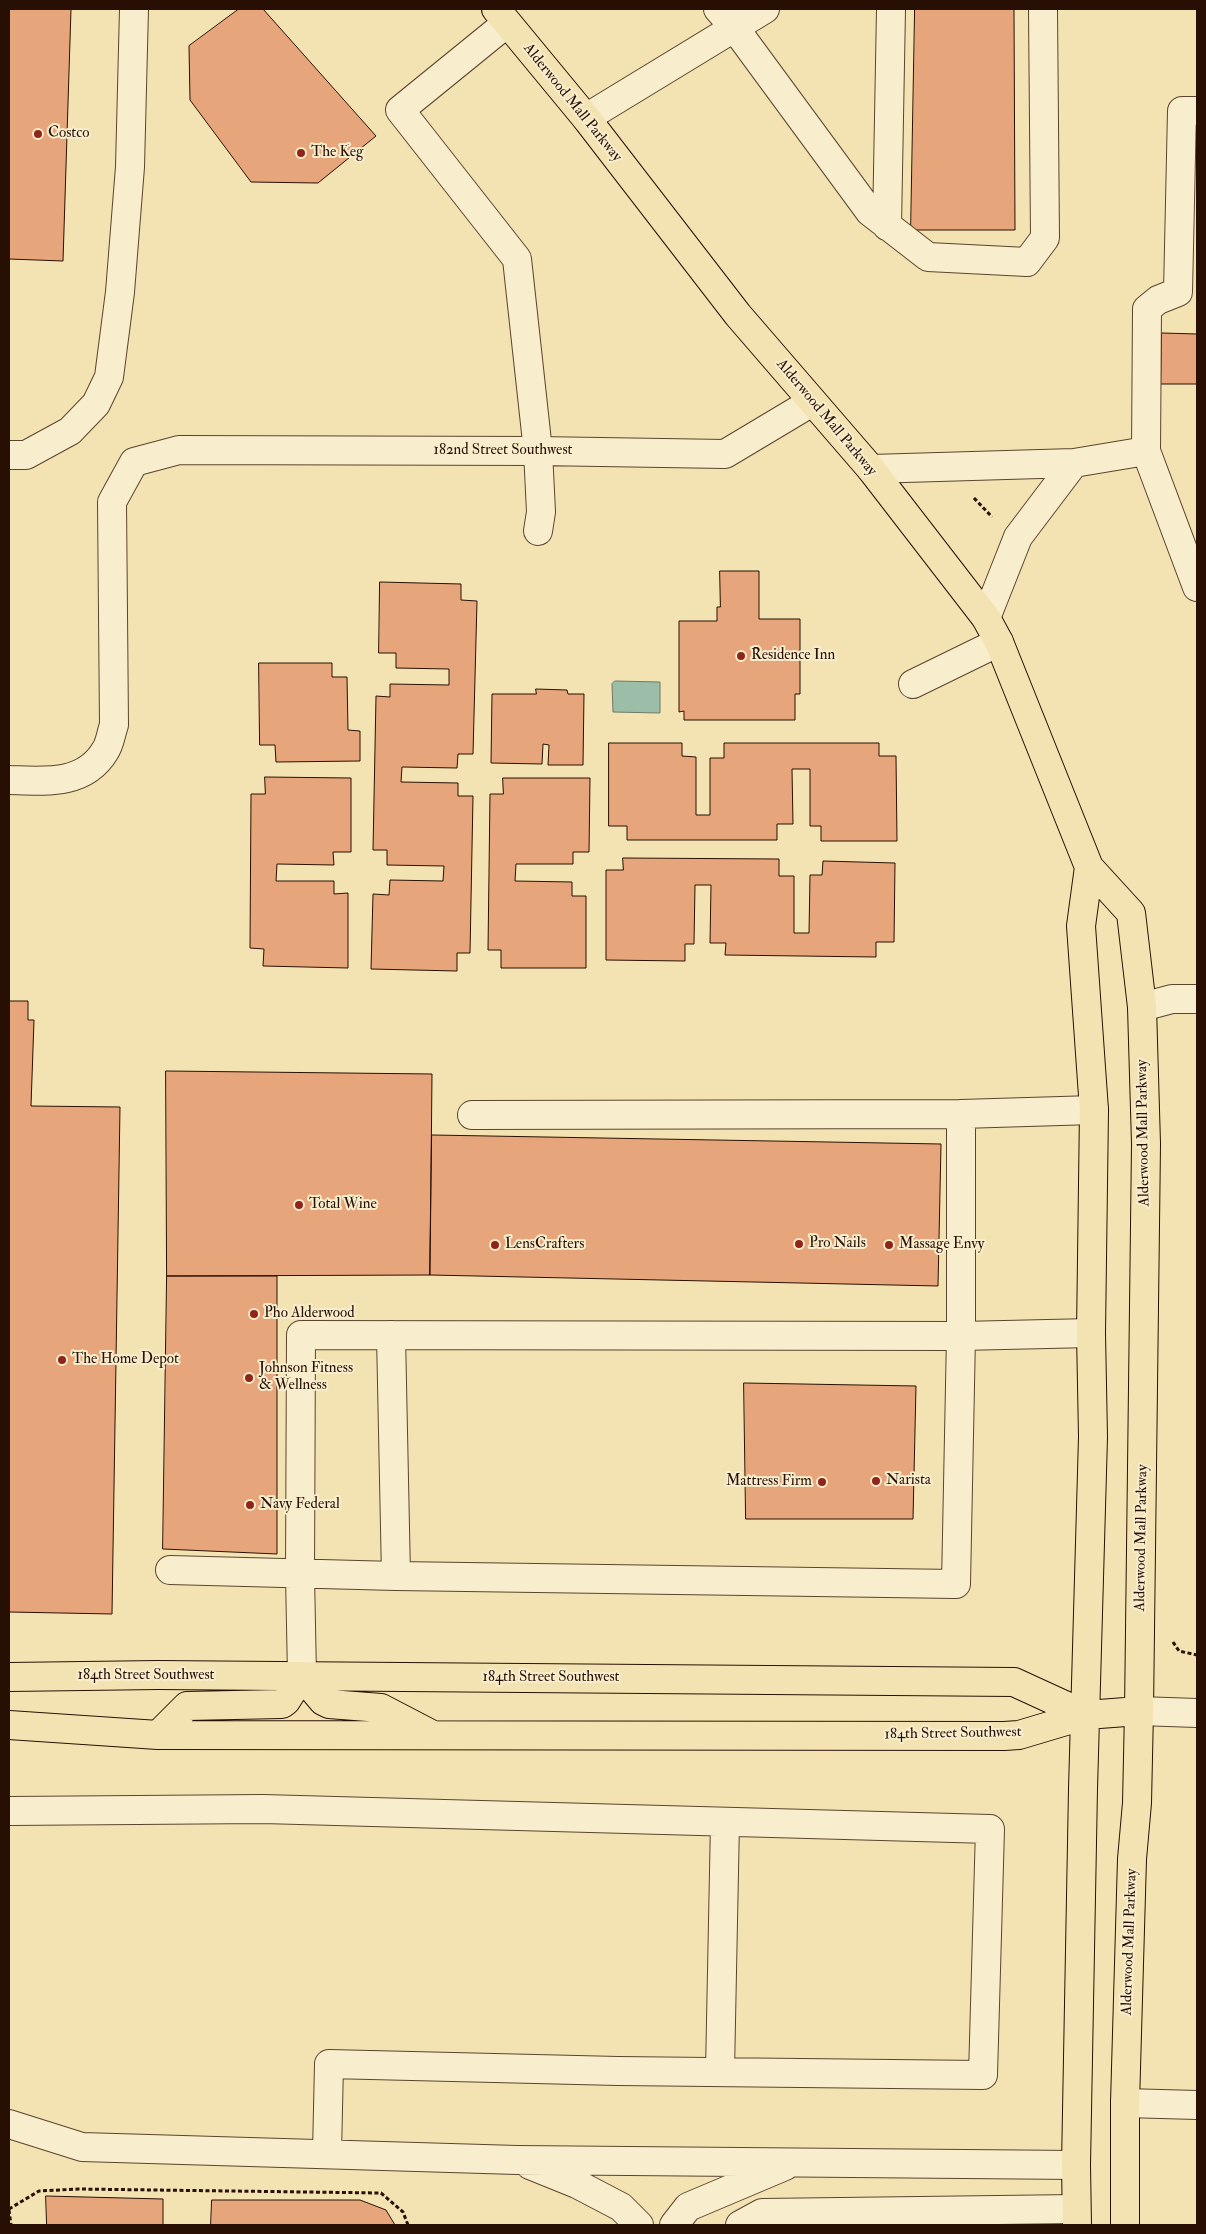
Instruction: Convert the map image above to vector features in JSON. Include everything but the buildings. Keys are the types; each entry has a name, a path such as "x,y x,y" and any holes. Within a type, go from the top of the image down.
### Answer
{"main road":[{"name":"Alderwood Mall Parkway","path":"501,16 586,118 738,315 871,469 986,618 999,642 1089,866 1131,914 1142,1007 1146,1144 1139,1712 1125,2103 1126,2225"},
{"name":"Alderwood Mall Parkway","path":"1076,2217 1093,1437 1091,1333 1094,1110 1081,926 1089,866"},
{"name":"184th Street Southwest","path":"9,1677 158,1675 1014,1682 1086,1715"},
{"path":"158,1735 187,1706 282,1704 286,1701 302,1676 323,1701 328,1704 381,1708 428,1734"},
{"name":"184th Street Southwest","path":"9,1725 158,1735 1019,1736 1086,1715 1139,1712"}],"street":[{"path":"9,455 26,455 70,431 96,404 109,377 120,292 130,167 134,9"},
{"path":"586,118 726,18 765,9"},
{"path":"887,226 891,9"},
{"path":"726,18 870,212 887,226 928,257 1027,262 1045,238 1043,9"},
{"path":"501,16 400,110 516,259 538,451 541,512 538,531"},
{"path":"1197,111 1182,111 1178,292 1158,300 1147,309 1146,451 1197,587"},
{"name":"182nd Street Southwest","path":"9,780 60,781 88,770 106,751 114,725 112,502 134,462 179,450 538,451 724,454 812,402"},
{"path":"871,469 1074,463 1146,451"},
{"path":"986,618 1018,537 1074,463"},
{"path":"913,684 999,642"},
{"path":"1142,1007 1172,999 1197,999"},
{"path":"472,1115 961,1114 1094,1110"},
{"path":"170,1570 300,1575 956,1584 961,1336 961,1114"},
{"path":"302,1676 300,1575 301,1335 961,1336 1091,1333"},
{"path":"391,1335 396,1576"},
{"name":"184th Street Southwest","path":"1139,1712 1197,1712"},
{"path":"9,1811 263,1809 990,1828 983,2076 329,2064 327,2153"},
{"path":"720,2071 725,1822"},
{"path":"1125,2103 1197,2105"},
{"path":"9,2124 14,2124 82,2147 517,2160 1076,2165"},
{"path":"517,2160 577,2184 620,2207 639,2225"},
{"path":"674,2225 688,2206 795,2161"},
{"path":"740,2225 762,2213 1076,2217"}],"path":[{"path":"972,496 998,523"},
{"path":"1171,1640 1179,1651 1197,1655"},
{"path":"11,2225 9,2210 39,2191 79,2189 382,2194 403,2212 408,2225"}],"shaded area":[{"path":"615,681 660,682 660,713 613,712 612,684"}],"place":[{"name":"Costco","path":"38,134"},
{"name":"The Keg","path":"301,153"},
{"name":"Residence Inn","path":"741,656"},
{"name":"Total Wine","path":"299,1205"},
{"name":"Pro Nails","path":"799,1244"},
{"name":"LensCrafters","path":"495,1245"},
{"name":"Massage Envy","path":"889,1245"},
{"name":"Pho Alderwood","path":"254,1314"},
{"name":"The Home Depot","path":"62,1360"},
{"name":"Johnson Fitness & Wellness","path":"249,1378"},
{"name":"Narista","path":"876,1481"},
{"name":"Mattress Firm","path":"822,1482"},
{"name":"Navy Federal","path":"250,1505"}]}
